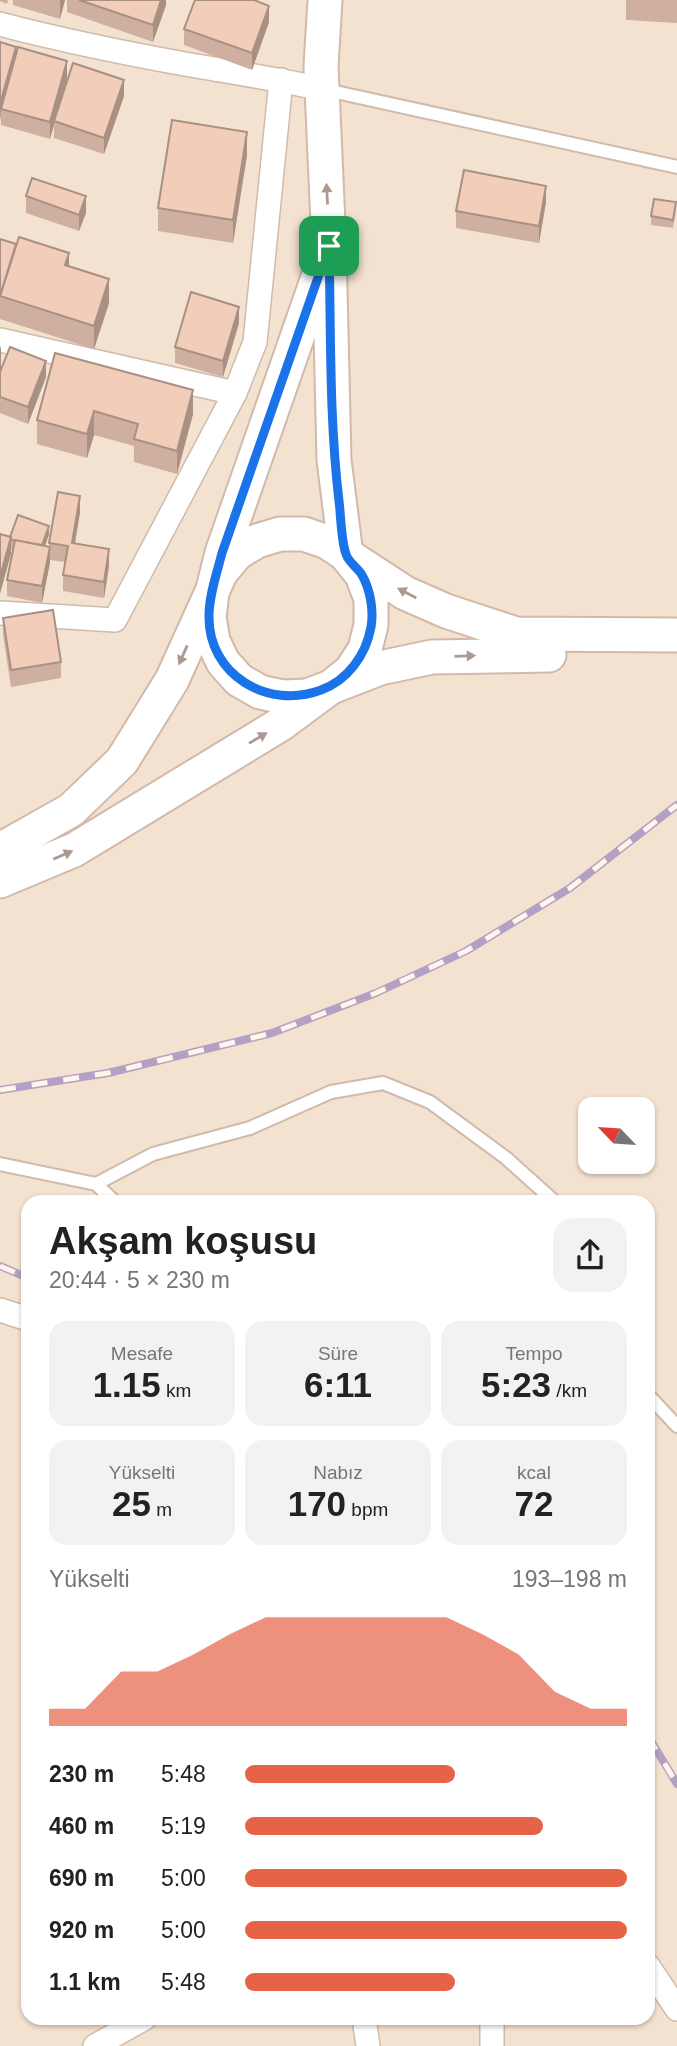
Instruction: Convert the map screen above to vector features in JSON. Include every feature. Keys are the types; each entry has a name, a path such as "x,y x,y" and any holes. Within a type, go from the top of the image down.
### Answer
{"main road":[{"path":"0,881 74,850 281,724 351,671 365,649 371,625 371,599 362,575 346,555 334,460 322,89 325,0"},
{"path":"329,246 222,553 212,593 209,617 213,641 223,662 239,680 260,692 283,697 307,696 380,668 432,657 512,644 677,635"},
{"path":"0,850 71,810 122,761 172,680 221,572 237,553 257,541 280,534 304,534 327,542 405,593 512,644 677,657"}],"street":[{"path":"0,24 81,44 322,89"},
{"path":"0,612 115,620 234,393 255,342 281,80"},
{"path":"0,340 234,393"},
{"path":"0,1310 21,1317"},
{"path":"655,1976 677,2009"},
{"path":"95,2046 132,2025"},
{"path":"365,2025 368,2046"},
{"path":"492,2025 492,2046"}],"lane":[{"path":"322,89 677,167"},
{"path":"96,1184 153,1154 250,1128 331,1093 383,1083 430,1102 506,1158 547,1195"},
{"path":"0,1164 96,1184 108,1195"},
{"path":"655,1402 677,1426"}],"shaded area":[{"path":"0,0 677,0 677,2046 0,2046"}],"building":[{"path":"79,0 161,0 153,25"},
{"path":"195,0 254,0 269,6 252,53 184,29"},
{"path":"0,42 16,47 0,104"},
{"path":"18,47 67,61 50,122 1,109"},
{"path":"73,63 124,80 104,138 54,121"},
{"path":"172,120 247,132 233,220 158,208"},
{"path":"464,170 546,186 539,226 456,211"},
{"path":"32,178 86,196 79,215 26,196"},
{"path":"654,199 676,202 673,220 651,216"},
{"path":"19,237 69,253 65,265 109,279 94,326 0,296"},
{"path":"0,239 16,244 0,296"},
{"path":"191,292 239,307 223,361 175,347"},
{"path":"10,347 46,361 28,407 0,397 0,372"},
{"path":"55,353 193,390 177,451 134,439 138,424 94,411 87,434 37,420"},
{"path":"58,492 80,496 72,543 109,549 104,582 63,575 68,546 49,543"},
{"path":"18,515 49,526 42,545 11,540"},
{"path":"0,534 11,537 0,577"},
{"path":"15,540 50,547 42,586 7,580"},
{"path":"53,610 61,662 11,670 3,618"}],"railway":[{"path":"0,1090 108,1073 272,1033 376,993 466,951 570,888 677,805"},
{"path":"0,1266 21,1275"},
{"path":"655,1748 677,1784"}],"route":[{"path":"329,246 334,460 346,555 362,575 371,599 371,625 365,649 351,671 331,687 307,696 283,697 260,692 239,680 223,662 213,641 209,617 222,553 329,246"}]}
